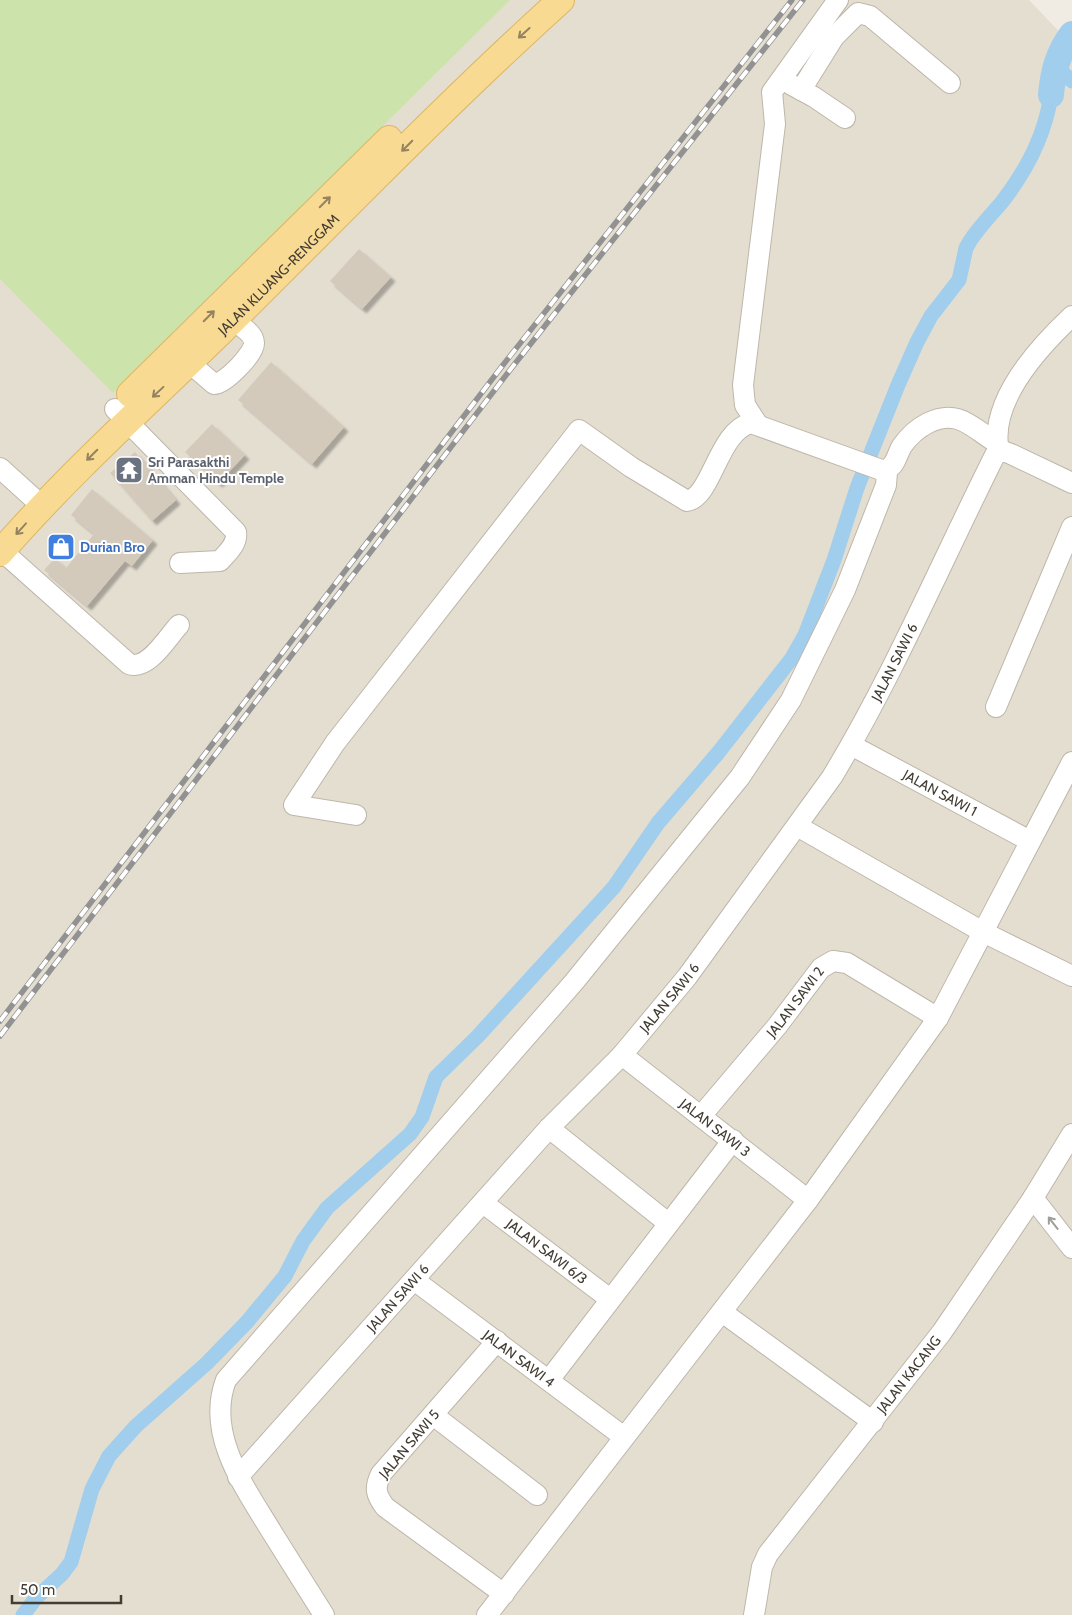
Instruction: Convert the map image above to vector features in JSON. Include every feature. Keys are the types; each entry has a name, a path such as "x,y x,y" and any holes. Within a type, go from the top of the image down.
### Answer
{"main road":[{"name":"JALAN KLUANG-RENGGAM","path":"1,544 36,500 182,356 389,138 534,0"},
{"name":"JALAN KLUANG-RENGGAM","path":"182,356 233,320 465,88 560,0"}],"street":[{"path":"758,425 746,405 742,385 775,124 776,86 804,44 838,0"},
{"path":"802,90 834,37 858,12 870,16 950,83"},
{"path":"776,86 802,90 844,118"},
{"path":"1000,449 999,424 1009,393 1040,350 1072,316"},
{"path":"182,356 214,384 223,382 254,350 252,336 233,320"},
{"path":"121,415 236,532 237,538 220,561 180,563"},
{"path":"874,466 895,463 900,449 911,435 922,426 948,416 962,420 1000,449 1072,483"},
{"path":"324,1615 238,1477 223,1434 220,1411 220,1395 226,1380 574,982 740,777 791,700 844,590 888,477 874,466 751,423 736,430 702,490 692,501 687,501 638,472 579,430 335,743 294,806 356,815"},
{"name":"JALAN SAWI 6","path":"238,1477 549,1128 622,1055 687,978 832,777 851,745 879,694 995,455 1000,449"},
{"path":"1,470 36,500"},
{"path":"996,707 1072,527"},
{"path":"1,544 129,664 134,666 145,663 179,625"},
{"name":"JALAN SAWI 1","path":"851,745 1030,841"},
{"path":"487,1615 808,1200 938,1018 1072,762"},
{"path":"797,826 983,932 1072,976"},
{"name":"JALAN SAWI 2","path":"701,1116 778,1024 821,968 833,961 847,963 938,1018"},
{"name":"JALAN SAWI 3","path":"622,1055 808,1200"},
{"path":"549,1128 668,1223"},
{"name":"JALAN KACANG","path":"754,1615 762,1567 768,1554 942,1332 1033,1198 1072,1134"},
{"path":"549,1380 732,1140"},
{"path":"1033,1198 1072,1248"},
{"name":"JALAN SAWI 6/3","path":"483,1202 610,1300"},
{"name":"JALAN SAWI 4","path":"414,1280 624,1437"},
{"path":"722,1312 873,1422"},
{"name":"JALAN SAWI 5","path":"497,1341 381,1474 376,1485 377,1497 385,1506 504,1594"},
{"path":"433,1415 537,1496"}],"shaded area":[{"path":"0,0 1029,0 1072,45 1072,1615 0,1615"}],"green space":[{"path":"0,0 510,0 113,393 0,279"}],"building":[{"path":"359,249 391,277 362,309 330,281"},
{"path":"271,362 344,427 312,464 238,400"},
{"path":"212,424 245,455 218,483 185,452"},
{"path":"135,452 176,500 152,521 110,473"},
{"path":"92,489 153,540 132,566 125,561 87,606 44,570 55,558 66,568 94,534 71,515"}],"waterway":[{"path":"1051,95 1057,63 1063,48 1072,34"},
{"path":"1055,66 1072,81"},
{"path":"23,1615 36,1598 62,1574 71,1562 92,1489 109,1456 136,1426 207,1363 247,1322 285,1276 303,1241 327,1208 410,1134 422,1117 436,1077 478,1036 614,887 658,823 718,753 792,658 805,635 834,560 857,488 917,342 931,316 959,280 966,248 970,241 1002,202 1027,165 1044,124 1051,95"}],"railway":[{"path":"0,1021 503,365 792,0"},
{"path":"0,1036 510,370 803,0"}],"place":[{"name":"Sri Parasakthi Amman Hindu Temple","path":"129,470"},
{"name":"Durian Bro","path":"61,547"}]}
